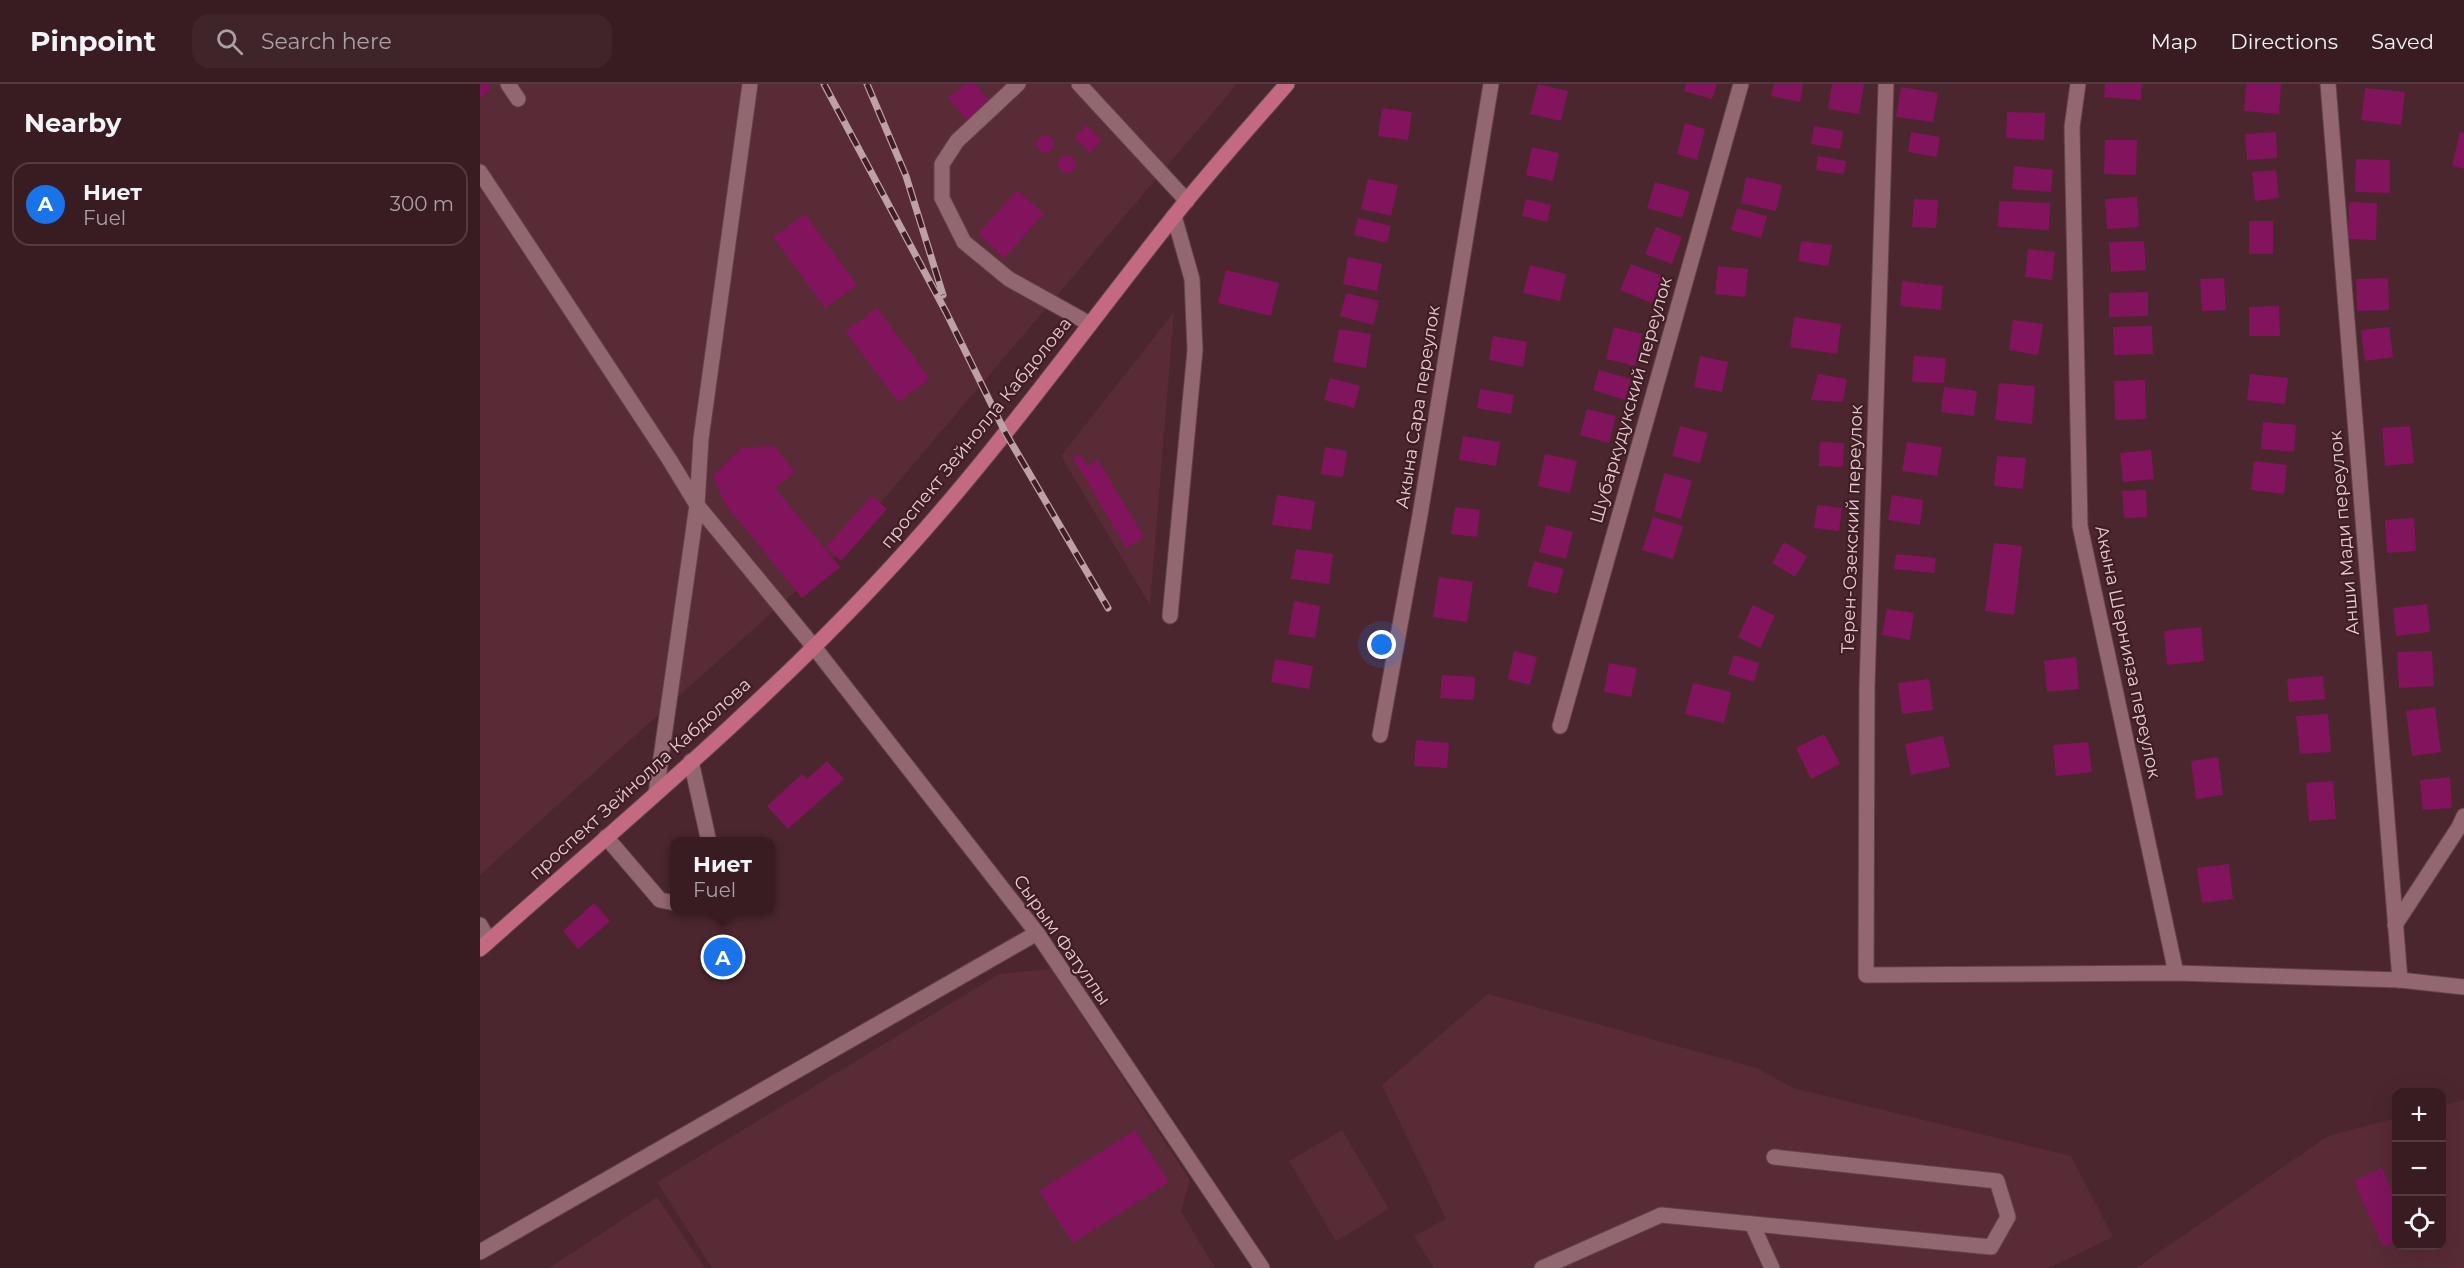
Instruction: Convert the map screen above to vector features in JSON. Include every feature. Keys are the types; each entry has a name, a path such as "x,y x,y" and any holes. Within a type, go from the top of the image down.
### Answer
{"main road":[{"name":"проспект Зейнолла Кабдолова","path":"485,945 656,793 814,647 883,576 956,494 1174,216 1287,84"}],"street":[{"path":"508,84 518,99"},
{"path":"656,793 697,505 701,439 750,84"},
{"path":"1018,84 957,141 942,164 942,198 964,242 1009,279 1090,324"},
{"path":"1079,84 1187,201"},
{"name":"Акына Сара переулок","path":"1380,735 1420,515 1491,84"},
{"name":"Шубаркудукский переулок","path":"1560,726 1741,84"},
{"name":"Терен-Озекский переулок","path":"1886,84 1866,687 1866,975 2176,973"},
{"name":"Акына Шернияза переулок","path":"2078,84 2072,127 2080,526 2176,973"},
{"name":"Анши Мади переулок","path":"2328,84 2400,980"},
{"name":"Сырым Фатуллы","path":"480,172 697,505 814,647 1037,933 1262,1268"},
{"path":"1170,616 1195,350 1192,279 1174,216"},
{"path":"691,761 708,837"},
{"path":"2395,926 2464,816"},
{"path":"606,837 660,900 670,902"},
{"path":"480,925 485,945"},
{"path":"480,1252 1037,933"},
{"path":"2176,973 2400,980 2464,987"},
{"path":"1542,1268 1661,1215 1991,1247 2008,1217 1996,1181 1774,1157"},
{"path":"1752,1224 1772,1268"}],"shaded area":[{"path":"480,84 1237,84 836,555 480,875"},
{"path":"1174,312 1150,605 1061,456"},
{"path":"1051,969 1190,1180 1181,1211 1215,1268 712,1268 657,1182 999,974"},
{"path":"1488,994 1757,1068 1793,1088 2071,1156 2113,1237 2049,1268 1434,1268 1414,1236 1446,1219 1382,1085"},
{"path":"2464,1100 2464,1268 2136,1268 2328,1136 2392,1119 2392,1250 2446,1250 2446,1105"},
{"path":"1342,1130 1389,1209 1336,1241 1289,1161"},
{"path":"657,1197 705,1268 549,1268"}],"building":[{"path":"480,84 487,84 491,90 480,98"},
{"path":"965,84 975,84 999,112 977,132 948,98"},
{"path":"1538,84 1568,91 1561,121 1530,114"},
{"path":"1686,84 1717,84 1712,99 1684,91"},
{"path":"1774,84 1803,84 1800,102 1771,96"},
{"path":"1832,84 1864,84 1859,114 1828,109"},
{"path":"2105,84 2142,84 2141,100 2104,97"},
{"path":"2246,84 2281,84 2279,114 2244,111"},
{"path":"1901,87 1938,93 1933,122 1896,117"},
{"path":"2365,88 2405,92 2401,125 2361,120"},
{"path":"1382,108 1412,112 1408,140 1378,136"},
{"path":"2007,112 2045,113 2044,140 2006,138"},
{"path":"1685,123 1705,129 1697,160 1677,154"},
{"path":"1086,125 1102,140 1090,153 1074,138"},
{"path":"1814,126 1843,131 1840,149 1811,144"},
{"path":"1911,132 1940,137 1937,157 1908,152"},
{"path":"2276,132 2277,158 2247,160 2245,134"},
{"path":"2460,132 2464,133 2464,169 2452,165"},
{"path":"1045,135 1053,140 1054,144 1049,152 1045,153 1037,148 1036,144 1041,136"},
{"path":"2105,140 2137,140 2136,175 2104,174"},
{"path":"1532,147 1559,153 1553,181 1526,175"},
{"path":"1067,155 1075,160 1076,164 1071,172 1067,173 1059,168 1058,164 1063,156"},
{"path":"1818,156 1846,161 1844,174 1816,170"},
{"path":"2356,159 2390,160 2390,193 2355,192"},
{"path":"2014,166 2053,170 2051,192 2012,189"},
{"path":"2276,170 2279,198 2255,201 2252,172"},
{"path":"1746,177 1782,185 1776,211 1741,203"},
{"path":"1368,179 1398,185 1391,216 1361,209"},
{"path":"1655,182 1690,192 1682,218 1647,208"},
{"path":"1017,190 1044,214 1004,258 978,234"},
{"path":"2137,197 2139,227 2107,229 2105,199"},
{"path":"1526,199 1551,205 1547,222 1522,216"},
{"path":"1914,199 1938,200 1936,228 1912,227"},
{"path":"1999,201 2050,203 2049,230 1998,227"},
{"path":"2349,202 2377,203 2376,240 2348,239"},
{"path":"1737,208 1767,216 1761,238 1731,230"},
{"path":"805,214 857,285 825,308 773,237"},
{"path":"1358,218 1391,226 1387,243 1354,235"},
{"path":"2249,221 2273,221 2273,254 2249,254"},
{"path":"1656,227 1682,237 1672,264 1645,254"},
{"path":"1801,241 1832,245 1828,266 1798,261"},
{"path":"2144,241 2146,270 2111,272 2109,242"},
{"path":"2028,249 2055,252 2052,280 2025,277"},
{"path":"1348,257 1382,264 1377,291 1343,284"},
{"path":"1631,264 1663,276 1652,303 1620,290"},
{"path":"1530,265 1566,274 1560,301 1523,293"},
{"path":"1718,266 1748,269 1745,297 1715,294"},
{"path":"1226,270 1279,283 1271,316 1218,303"},
{"path":"2224,278 2226,310 2202,311 2200,279"},
{"path":"2388,278 2389,310 2357,311 2356,279"},
{"path":"1902,281 1943,286 1941,310 1900,306"},
{"path":"2148,292 2148,316 2109,317 2109,293"},
{"path":"1346,293 1379,301 1373,325 1340,316"},
{"path":"2279,306 2280,336 2249,336 2249,307"},
{"path":"877,308 930,379 898,402 845,331"},
{"path":"1794,317 1841,324 1837,354 1790,347"},
{"path":"2013,320 2043,324 2038,355 2009,350"},
{"path":"2152,326 2153,354 2114,355 2113,327"},
{"path":"1614,327 1642,334 1635,366 1606,359"},
{"path":"2389,327 2393,357 2365,361 2361,330"},
{"path":"1339,329 1371,334 1366,368 1333,362"},
{"path":"1493,336 1527,342 1523,367 1489,360"},
{"path":"1700,356 1728,362 1722,392 1694,387"},
{"path":"1914,356 1946,358 1944,383 1912,382"},
{"path":"1599,370 1631,379 1625,400 1593,390"},
{"path":"1818,374 1847,379 1843,402 1811,400"},
{"path":"2250,374 2288,378 2285,404 2247,400"},
{"path":"1330,378 1360,386 1354,408 1324,400"},
{"path":"2145,380 2146,419 2115,420 2114,381"},
{"path":"1999,383 2035,386 2032,424 1995,420"},
{"path":"1944,387 1977,391 1974,416 1941,412"},
{"path":"1480,389 1514,395 1511,414 1477,408"},
{"path":"1587,409 1616,416 1609,443 1580,435"},
{"path":"2263,422 2296,425 2294,452 2261,449"},
{"path":"1680,426 1708,433 1700,463 1672,456"},
{"path":"2410,426 2414,463 2385,466 2382,428"},
{"path":"1463,436 1500,442 1496,466 1459,460"},
{"path":"1820,442 1844,443 1843,467 1819,466"},
{"path":"1907,442 1942,447 1937,476 1902,471"},
{"path":"774,446 795,472 775,488 840,567 802,598 725,504 713,476 741,448"},
{"path":"1325,447 1347,451 1343,477 1321,474"},
{"path":"2151,450 2154,479 2123,482 2120,453"},
{"path":"1080,454 1087,466 1098,460 1144,537 1126,548 1073,458"},
{"path":"1545,454 1577,461 1570,493 1538,486"},
{"path":"1997,456 2026,458 2023,489 1994,486"},
{"path":"2254,461 2287,465 2284,494 2251,490"},
{"path":"1664,473 1692,481 1681,519 1654,511"},
{"path":"2146,490 2147,517 2124,518 2122,491"},
{"path":"1277,495 1315,501 1311,530 1272,525"},
{"path":"1892,495 1923,500 1920,525 1888,520"},
{"path":"872,496 887,509 841,561 826,547"},
{"path":"1817,505 1842,508 1839,531 1814,528"},
{"path":"1455,507 1480,510 1477,537 1451,534"},
{"path":"1653,517 1683,526 1673,559 1642,550"},
{"path":"2414,518 2416,551 2387,553 2385,520"},
{"path":"1546,525 1573,532 1566,559 1539,552"},
{"path":"1784,542 1807,556 1795,577 1772,563"},
{"path":"1994,543 2022,546 2014,615 1985,611"},
{"path":"1296,549 1333,554 1329,584 1291,579"},
{"path":"1896,554 1936,558 1934,573 1894,569"},
{"path":"1534,561 1564,569 1557,594 1527,586"},
{"path":"1439,577 1473,582 1467,622 1433,617"},
{"path":"1294,601 1320,606 1315,638 1288,634"},
{"path":"2427,604 2430,632 2396,636 2393,608"},
{"path":"1753,605 1775,616 1760,648 1738,637"},
{"path":"1887,609 1914,613 1910,640 1882,635"},
{"path":"2201,627 2204,661 2167,665 2164,631"},
{"path":"1514,651 1537,657 1530,685 1508,679"},
{"path":"2432,651 2434,686 2399,688 2397,652"},
{"path":"1734,655 1759,663 1754,682 1728,674"},
{"path":"2076,657 2079,689 2047,692 2044,661"},
{"path":"1275,659 1313,666 1309,689 1271,682"},
{"path":"1609,663 1637,668 1631,697 1604,692"},
{"path":"1442,675 1475,677 1474,700 1440,698"},
{"path":"2323,676 2325,699 2289,702 2287,679"},
{"path":"1929,679 1933,710 1902,714 1898,683"},
{"path":"1693,683 1731,692 1724,723 1685,714"},
{"path":"2435,707 2441,752 2412,756 2406,711"},
{"path":"2328,714 2331,752 2300,754 2296,716"},
{"path":"1824,734 1840,764 1811,779 1796,748"},
{"path":"1943,736 1950,767 1911,775 1905,744"},
{"path":"1416,740 1449,743 1447,768 1414,766"},
{"path":"2088,742 2092,772 2056,776 2053,745"},
{"path":"2218,757 2223,795 2196,799 2191,761"},
{"path":"827,761 844,779 788,829 767,806 802,774 807,779"},
{"path":"2450,777 2452,808 2423,810 2420,780"},
{"path":"2333,781 2336,819 2309,821 2306,783"},
{"path":"2229,864 2233,899 2202,903 2197,868"},
{"path":"594,903 610,921 578,949 563,931"},
{"path":"735,950 741,963 713,976 707,963"},
{"path":"1135,1130 1169,1182 1073,1243 1039,1191"},
{"path":"2382,1168 2392,1192 2392,1243 2383,1247 2354,1181"}],"railway":[{"path":"824,84 946,312 1005,432 1108,608"},
{"path":"867,84 906,176 943,295"}],"place":[{"name":"Ниет","path":"723,957"}]}
